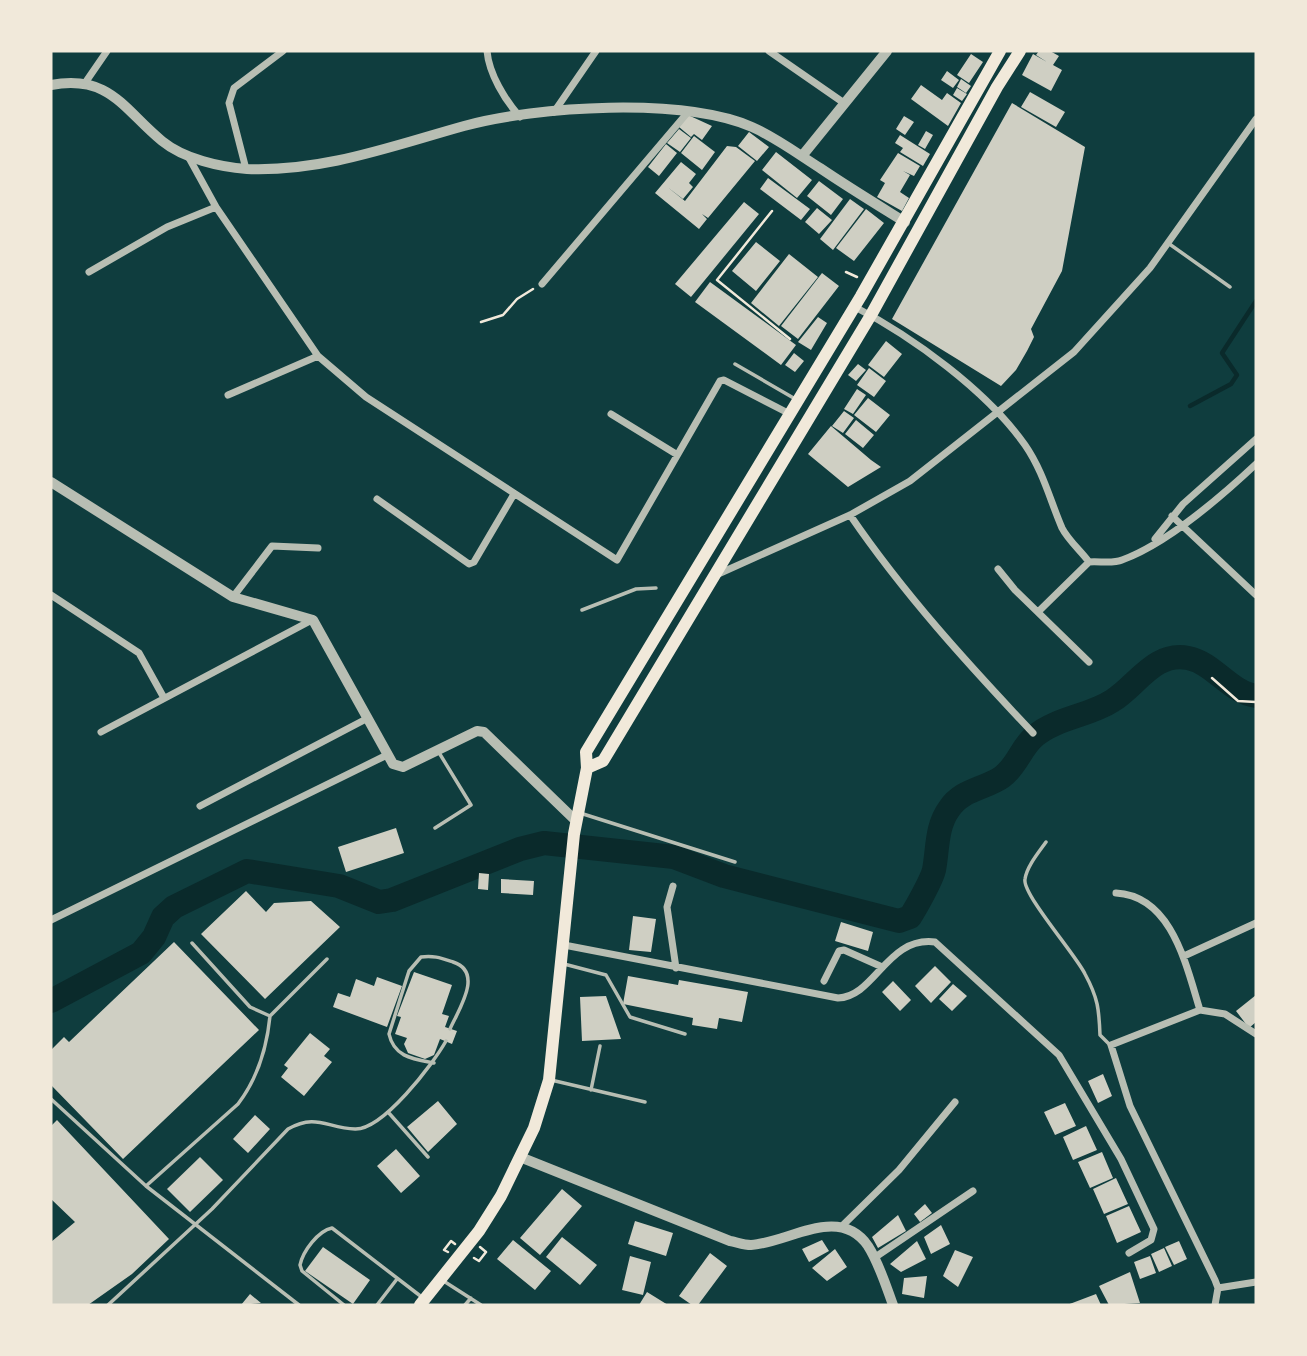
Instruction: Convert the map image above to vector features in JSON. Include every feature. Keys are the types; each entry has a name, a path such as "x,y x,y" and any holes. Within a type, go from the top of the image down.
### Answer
{"main road":[{"path":"422,1302 479,1231 534,1128 549,1080 572,855 587,768 586,752 855,307 1000,51"},
{"path":"587,768 603,761 871,315 997,87 1020,51"}],"street":[{"path":"85,83 107,51"},
{"path":"246,169 229,103 230,96 234,88 283,51"},
{"path":"487,51 495,77 511,107 520,117"},
{"path":"553,113 596,51"},
{"path":"769,51 844,103"},
{"path":"802,156 887,51"},
{"path":"51,85 85,83 108,92 139,117 163,142 188,156 246,169 296,167 346,160 467,125 553,113 650,106 724,117 754,127 905,222"},
{"path":"542,284 688,112"},
{"path":"713,576 850,515 910,481 1000,414 1074,352 1168,243 1256,120"},
{"path":"188,156 216,207 318,356 366,397 617,560 720,381 724,380 790,414"},
{"path":"89,272 167,228 216,207"},
{"path":"855,307 919,347 1000,414 1026,446 1045,480 1063,531 1089,562"},
{"path":"228,395 318,356"},
{"path":"611,414 676,454"},
{"path":"1153,543 1172,516 1256,439"},
{"path":"1039,611 1089,562 1120,561 1182,526 1256,464"},
{"path":"51,482 233,597 313,620 393,764 402,767 477,730 484,732 576,823"},
{"path":"377,499 469,564 474,562 514,494"},
{"path":"850,515 885,567 942,635 1032,733"},
{"path":"1172,516 1256,595"},
{"path":"233,597 272,546 318,548"},
{"path":"998,569 1015,590 1089,662"},
{"path":"51,595 139,653 164,698"},
{"path":"101,732 313,620"},
{"path":"200,806 368,718"},
{"path":"51,920 387,755"},
{"path":"673,886 667,907 677,968"},
{"path":"1116,892 1135,894 1157,908 1184,956 1200,1010"},
{"path":"1184,956 1256,923"},
{"path":"564,946 849,998 860,992 880,967 911,945 923,940 935,942 1059,1055 1121,1159 1154,1229 1151,1240 1129,1253"},
{"path":"824,981 839,951 880,967"},
{"path":"1215,1305 1218,1288 1129,1106 1111,1045 1200,1010 1225,1014 1256,1034"},
{"path":"840,1227 899,1170 955,1102"},
{"path":"520,1157 730,1241 751,1245 814,1228 840,1227 852,1231 867,1244 894,1305"},
{"path":"874,1258 973,1191"},
{"path":"1218,1288 1256,1282"}],"lane":[{"path":"1168,243 1230,287"},
{"path":"735,364 799,401"},
{"path":"582,610 636,589 656,588"},
{"path":"435,828 471,805 436,750"},
{"path":"576,823 735,862"},
{"path":"1046,842 1027,872 1025,884 1034,902 1086,974 1101,1015 1100,1035 1111,1045"},
{"path":"192,943 250,1007 270,1016"},
{"path":"434,1063 405,1058 391,1043 389,1034 409,971 421,957 434,955 462,965 468,972 469,985 450,1029"},
{"path":"146,1186 247,1093 268,1043 270,1016 327,959"},
{"path":"562,964 606,975 631,1017 685,1034"},
{"path":"108,1305 196,1225 288,1129 302,1121 317,1120 357,1129 369,1127 388,1112 434,1063 446,1041"},
{"path":"592,1090 600,1046"},
{"path":"549,1080 645,1102"},
{"path":"51,1099 146,1186 299,1305"},
{"path":"388,1112 428,1157"},
{"path":"344,1305 302,1271 300,1265 304,1252 325,1230 337,1230 422,1302"},
{"path":"377,1305 397,1279"},
{"path":"441,1279 481,1305"},
{"path":"465,1305 471,1298"}],"path":[{"path":"772,211 717,280 790,339"},
{"path":"481,322 503,315 517,299 542,284"},
{"path":"1212,678 1238,701 1256,702"}],"building":[{"path":"1039,51 1050,51 1059,56 1053,65 1062,70 1051,91 1022,75 1033,54 1047,62 1036,55"},
{"path":"971,54 983,62 969,83 957,75"},
{"path":"947,71 959,80 953,88 941,80"},
{"path":"961,79 971,86 966,93 957,87"},
{"path":"921,85 942,100 947,93 961,103 948,126 911,99"},
{"path":"957,88 967,94 962,101 953,95"},
{"path":"1030,92 1065,112 1056,127 1021,107"},
{"path":"1012,103 1085,147 1062,271 1031,329 1034,337 1027,351 1016,370 1001,386 892,319"},
{"path":"688,115 712,126 702,140 694,134 691,137 679,127"},
{"path":"904,116 914,122 905,135 896,129"},
{"path":"679,129 691,138 680,152 667,143"},
{"path":"926,131 933,135 925,149 918,145"},
{"path":"749,132 769,147 757,161 738,146"},
{"path":"900,135 930,154 923,166 900,152 903,148 895,143"},
{"path":"694,136 715,152 702,170 681,153"},
{"path":"666,144 677,153 659,176 648,167"},
{"path":"727,146 736,147 755,161 708,218 702,214 707,219 699,229 655,193 681,162 696,174 689,183 693,187 683,199 666,186 685,201"},
{"path":"776,152 812,180 797,198 762,170"},
{"path":"898,153 920,166 914,176 903,171 910,175 900,192 909,198 902,211 877,197 885,183 880,180"},
{"path":"768,178 810,209 801,220 760,189"},
{"path":"819,181 843,199 831,215 807,196"},
{"path":"850,199 864,209 833,250 820,239"},
{"path":"744,202 759,214 691,297 675,284"},
{"path":"817,208 832,220 819,234 805,222"},
{"path":"866,209 884,223 854,261 836,248"},
{"path":"756,242 780,261 756,291 732,271"},
{"path":"789,254 818,277 779,326 751,303"},
{"path":"822,273 839,286 798,339 781,326"},
{"path":"710,282 796,345 781,365 695,302"},
{"path":"818,317 827,323 811,350 798,342"},
{"path":"886,341 902,354 884,377 868,365"},
{"path":"794,353 804,361 795,372 785,365"},
{"path":"858,364 866,370 856,381 848,375"},
{"path":"869,368 886,381 874,397 857,385"},
{"path":"857,389 866,395 853,414 844,409"},
{"path":"868,398 890,415 876,432 854,415"},
{"path":"844,411 854,418 843,433 832,426"},
{"path":"856,420 874,435 863,448 845,434"},
{"path":"831,426 881,467 848,487 808,454"},
{"path":"396,828 404,853 346,872 338,847"},
{"path":"479,873 489,874 488,890 478,889"},
{"path":"501,879 534,881 533,895 501,893"},
{"path":"246,891 266,912 274,903 311,901 340,927 265,999 201,934"},
{"path":"633,916 656,919 651,952 629,950"},
{"path":"841,922 873,932 868,951 835,941"},
{"path":"174,942 259,1030 123,1159 51,1085 51,1050 64,1037 69,1042"},
{"path":"935,966 951,982 931,1003 915,986"},
{"path":"414,972 452,985 442,1014 449,1016 445,1027 457,1031 452,1044 440,1039 434,1055 425,1059 408,1053 404,1044 407,1038 395,1034 401,1017 397,1016"},
{"path":"628,976 678,985 679,980 748,992 742,1022 719,1018 717,1029 692,1025 693,1018 623,1004"},
{"path":"377,977 402,986 387,1027 333,1007 338,993 350,997 356,979 374,986"},
{"path":"893,981 911,1000 900,1011 882,992"},
{"path":"953,984 967,996 952,1011 939,999"},
{"path":"1256,995 1256,1022 1249,1028 1236,1011"},
{"path":"606,996 621,1039 582,1041 580,997"},
{"path":"310,1033 330,1049 324,1056 332,1062 304,1096 281,1077 288,1068 284,1065"},
{"path":"1103,1074 1112,1096 1098,1103 1088,1081"},
{"path":"438,1101 457,1124 428,1152 407,1127"},
{"path":"1065,1103 1076,1126 1055,1135 1044,1112"},
{"path":"255,1115 270,1129 248,1153 233,1139"},
{"path":"57,1120 169,1239 132,1274 88,1305 51,1305 51,1242 75,1222 51,1199 51,1126"},
{"path":"1086,1126 1097,1150 1073,1160 1063,1137"},
{"path":"396,1149 420,1176 401,1193 377,1166"},
{"path":"1102,1152 1113,1178 1090,1188 1078,1162"},
{"path":"200,1157 223,1180 190,1212 167,1189"},
{"path":"1116,1178 1128,1204 1104,1214 1093,1189"},
{"path":"562,1189 582,1206 540,1255 520,1238"},
{"path":"925,1204 932,1213 920,1222 914,1214"},
{"path":"1129,1206 1141,1232 1117,1243 1106,1216"},
{"path":"898,1215 906,1231 878,1248 872,1237"},
{"path":"635,1221 673,1233 666,1256 628,1244"},
{"path":"941,1225 950,1244 931,1254 924,1237"},
{"path":"562,1237 597,1265 580,1285 546,1257"},
{"path":"513,1240 551,1271 535,1290 497,1259"},
{"path":"822,1240 829,1251 809,1262 802,1249"},
{"path":"917,1241 926,1259 901,1272 890,1264"},
{"path":"1179,1241 1187,1259 1174,1265 1165,1247"},
{"path":"323,1247 370,1280 353,1304 305,1271"},
{"path":"1164,1248 1172,1266 1159,1272 1151,1254"},
{"path":"835,1249 847,1267 827,1281 812,1268"},
{"path":"955,1250 973,1257 958,1287 943,1276"},
{"path":"710,1253 727,1266 698,1305 692,1305 679,1296"},
{"path":"630,1256 651,1262 643,1295 622,1290"},
{"path":"1150,1256 1156,1273 1140,1279 1134,1262"},
{"path":"1130,1272 1140,1303 1109,1305 1099,1286"},
{"path":"927,1276 924,1298 902,1294 904,1278"},
{"path":"647,1292 668,1305 639,1305"},
{"path":"250,1294 261,1303 241,1305"},
{"path":"1096,1294 1101,1305 1067,1305"}],"waterway":[{"path":"1190,406 1231,384 1237,375 1222,353 1256,301"},
{"path":"51,1001 141,953 154,937 163,917 174,907 247,871 339,886 379,902 392,900 520,849 544,843 674,857 724,876 899,921 910,917 930,880 940,831 954,802 1002,777 1030,740 1043,730 1103,706 1121,695 1155,665 1176,657 1188,658 1206,665 1238,689 1256,696"}]}
